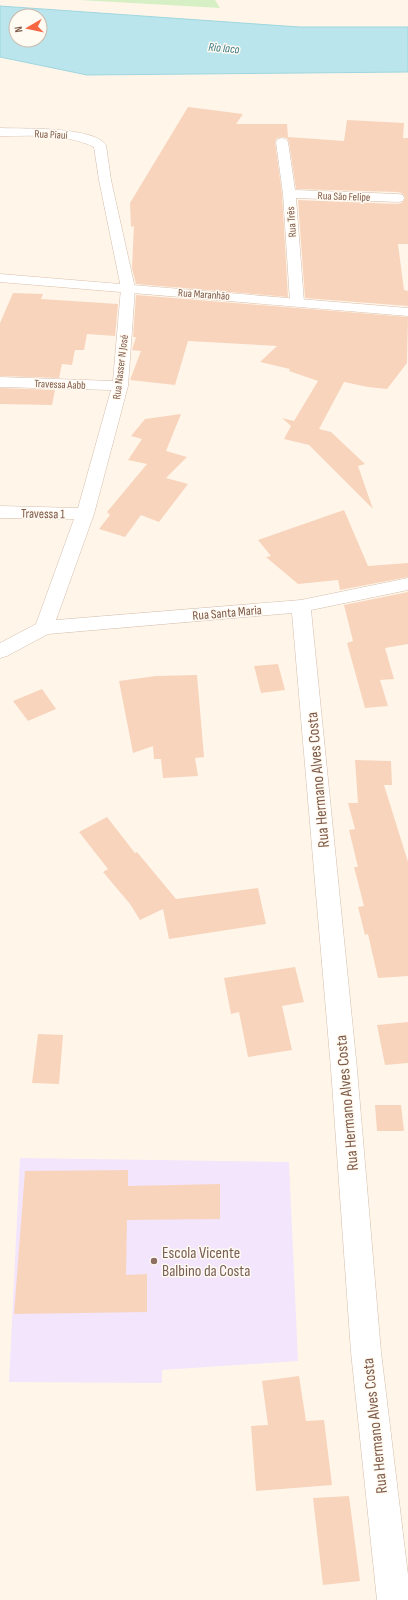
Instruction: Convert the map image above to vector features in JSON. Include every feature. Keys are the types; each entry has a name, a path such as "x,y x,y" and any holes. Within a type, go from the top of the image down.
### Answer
{"street":[{"name":"Rua Piauí","path":"0,132 76,135 100,145"},
{"name":"Rua Três","path":"282,142 289,194 297,302"},
{"name":"Rua Nasser N José","path":"44,628 85,514 120,386 128,288 105,180 100,145"},
{"name":"Rua São Felipe","path":"289,194 398,198"},
{"name":"Rua Maranhão","path":"0,278 408,312"},
{"name":"Travessa Aabb","path":"0,382 120,386"},
{"name":"Travessa 1","path":"0,512 85,514"},
{"name":"Rua Santa Maria","path":"44,628 301,606 408,584"},
{"name":"Rua Hermano Alves Costa","path":"301,606 344,1070 366,1352 394,1600"},
{"path":"0,651 44,628"}],"shaded area":[{"name":"Escola Vicente Balbino da Costa","path":"20,1158 289,1162 298,1361 162,1370 162,1383 9,1382"}],"green space":[{"path":"79,0 215,0 220,8"}],"water":[{"name":"Rio Iaco","path":"0,6 28,8 8,8 8,48 48,48 48,9 299,27 408,27 408,72 87,75 0,57"}],"building":[{"path":"188,107 243,114 236,124 287,124 288,137 344,141 347,120 404,123 403,138 408,138 408,244 398,244 404,290 408,291 408,306 305,298 298,200 398,204 403,202 405,198 403,194 398,192 296,189 289,142 287,138 282,137 277,138 275,142 282,194 288,297 136,284 132,268 134,226 131,227 130,203"},
{"path":"13,293 43,294 41,299 118,304 115,336 87,334 84,350 75,350 72,365 62,364 59,378 0,376 0,323"},
{"path":"136,295 408,317 407,363 387,389 344,382 319,429 331,432 365,464 358,466 373,509 309,445 284,439 291,426 282,418 294,421 318,381 289,371 290,369 260,362 277,346 188,341 175,385 130,380 141,351 132,350 136,337 133,337"},
{"path":"0,388 55,390 52,405 0,404"},
{"path":"181,414 166,451 187,457 166,478 188,484 159,522 141,515 125,537 99,529 110,515 107,512 147,464 128,460 142,439 131,436 145,419"},
{"path":"344,510 368,566 408,563 408,577 340,590 338,580 298,584 266,557 271,556 258,540"},
{"path":"408,592 408,644 385,648 394,679 380,680 388,706 365,708 347,643 353,641 344,605"},
{"path":"278,664 285,690 261,693 254,666"},
{"path":"197,675 204,757 195,758 198,776 163,778 161,759 154,759 153,746 133,753 119,681 156,676"},
{"path":"42,689 56,709 28,721 13,701"},
{"path":"355,760 391,761 392,785 384,785 408,862 408,976 378,978 368,934 365,935 358,907 364,906 354,867 358,867 349,830 355,829 348,803 358,803"},
{"path":"107,817 135,853 137,852 176,899 258,888 266,924 169,939 163,909 140,920 130,904 103,872 108,869 79,832"},
{"path":"295,967 304,1002 282,1006 292,1050 248,1057 239,1012 231,1014 224,978"},
{"path":"408,1022 408,1063 385,1065 377,1025"},
{"path":"38,1034 63,1035 59,1084 32,1083"},
{"path":"375,1105 401,1105 404,1131 377,1131"},
{"path":"128,1170 128,1186 220,1184 220,1219 127,1220 126,1275 147,1274 147,1312 14,1314 25,1171"},
{"path":"299,1376 306,1421 324,1420 332,1485 256,1491 251,1426 268,1425 262,1381"},
{"path":"349,1496 360,1581 323,1585 313,1498"}],"place":[{"name":"Escola Vicente Balbino da Costa","path":"154,1261"}]}
